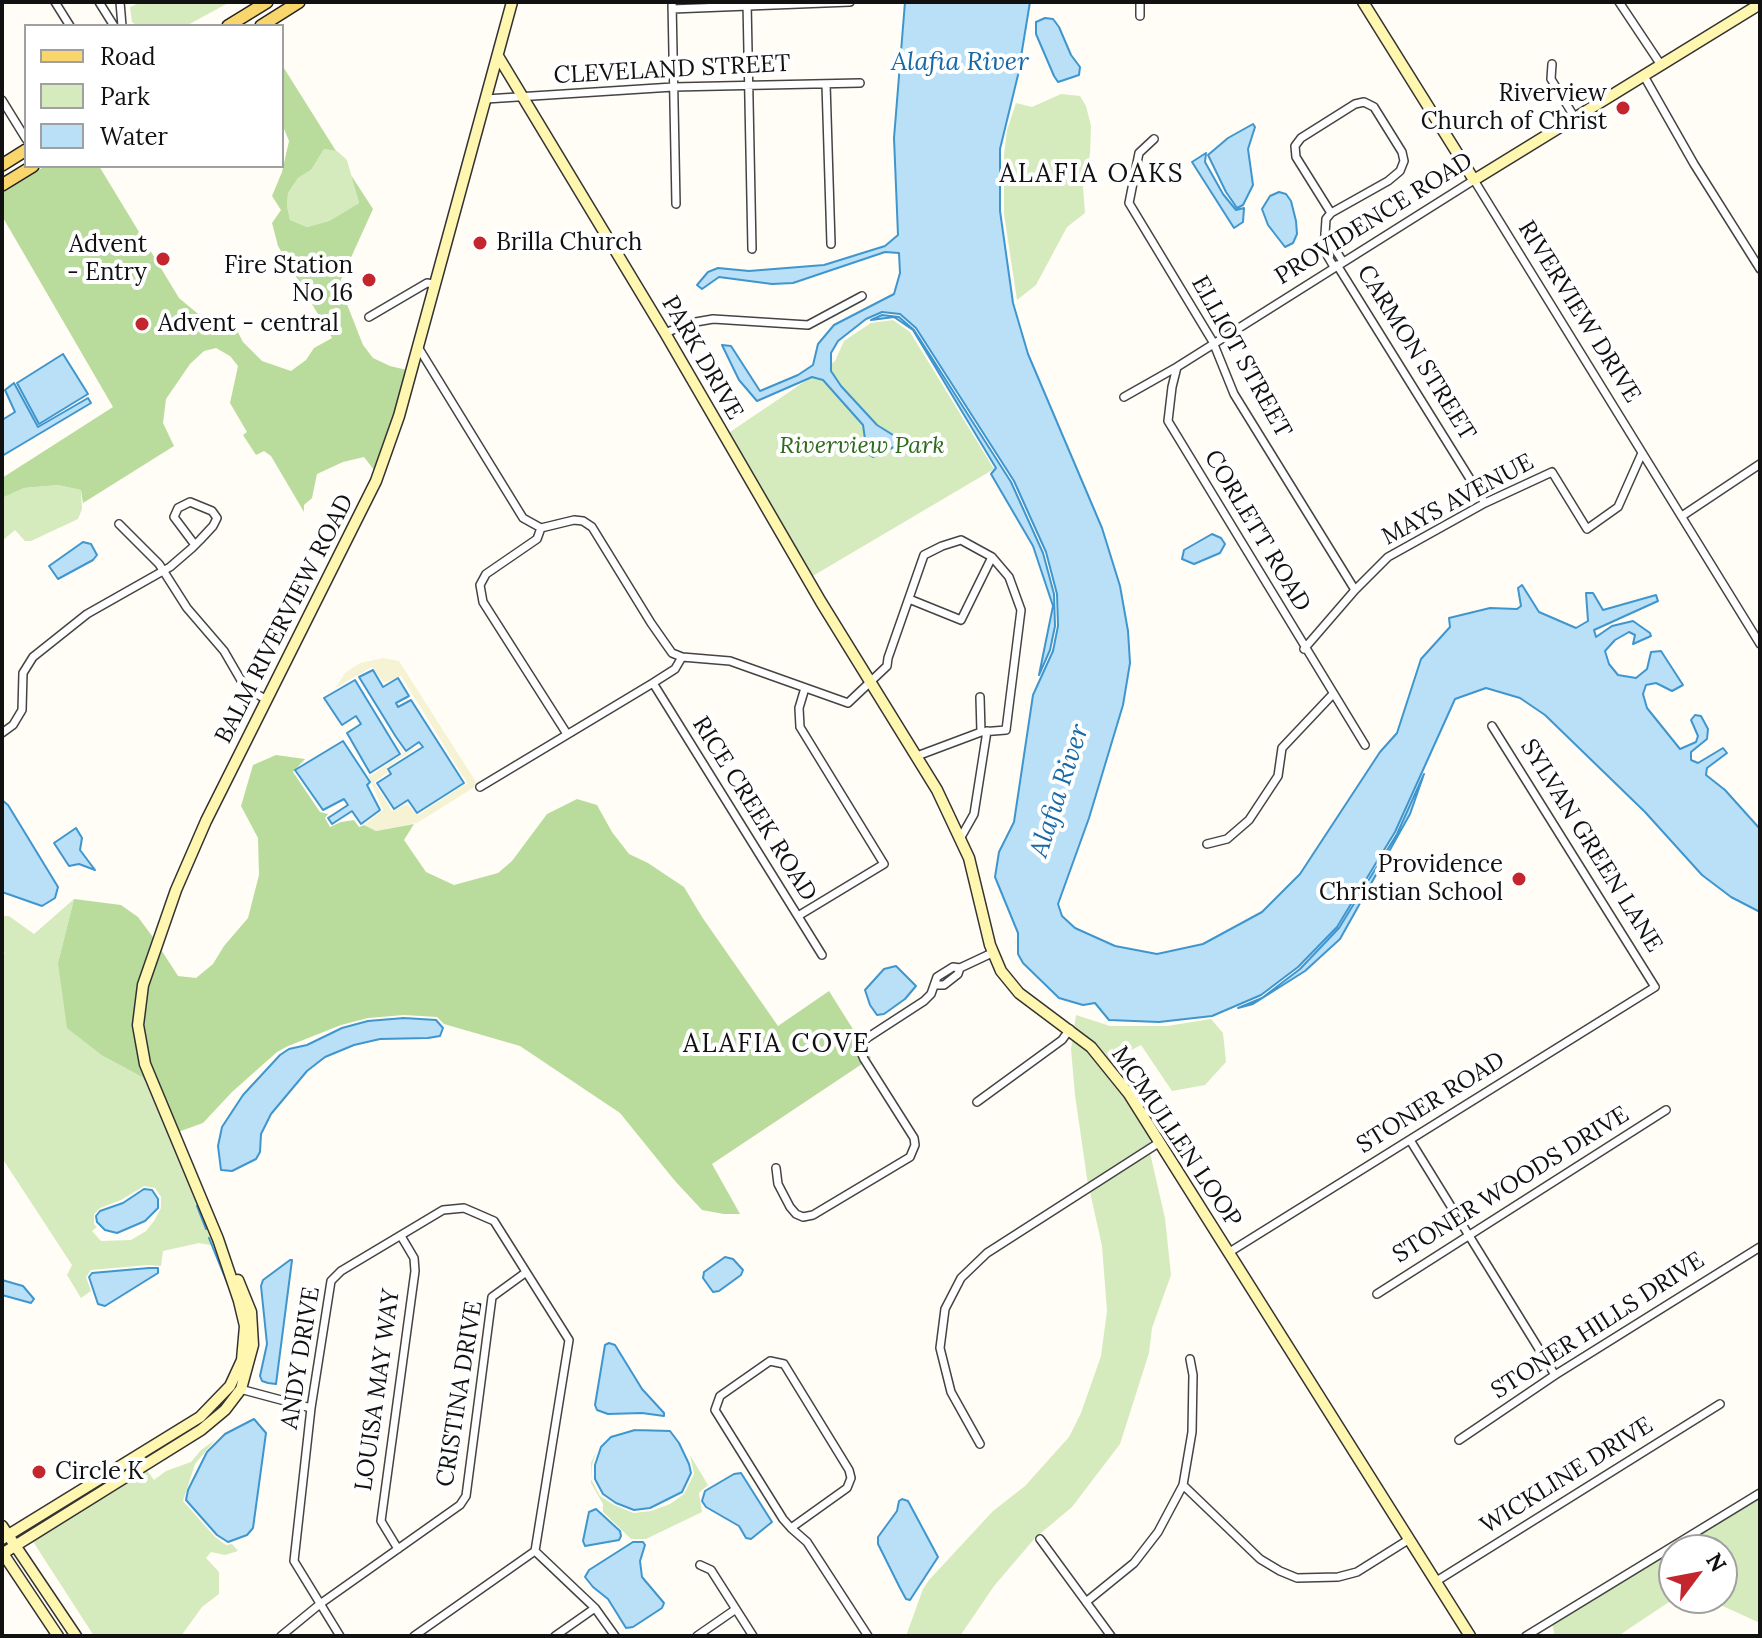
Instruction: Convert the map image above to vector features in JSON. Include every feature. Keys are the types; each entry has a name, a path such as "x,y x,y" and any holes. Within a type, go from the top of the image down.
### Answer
{"main road":[{"path":"231,24 267,2"},
{"path":"264,24 285,7 299,2"},
{"path":"2,165 24,151"},
{"path":"2,185 30,168"}],"street":[{"path":"55,2 69,24"},
{"path":"114,2 120,14"},
{"path":"120,2 122,24"},
{"name":"BALM RIVERVIEW ROAD","path":"2,1553 201,1430 220,1414 253,1345 251,1312 145,1064 139,1040 138,1010 150,963 176,890 206,821 371,492 399,416 512,2"},
{"path":"676,204 672,5 850,2"},
{"path":"1140,2 1140,16"},
{"name":"RIVERVIEW DRIVE","path":"1363,2 1760,644"},
{"path":"1619,2 1661,65"},
{"path":"100,3 113,24"},
{"path":"747,4 752,249"},
{"name":"PROVIDENCE ROAD","path":"1213,342 1760,4"},
{"name":"PARK DRIVE","path":"498,56 871,683"},
{"path":"1552,64 1551,79 1575,118"},
{"path":"1644,76 1694,164 1760,269"},
{"name":"CLEVELAND STREET","path":"486,99 673,87 860,83"},
{"path":"826,84 831,244"},
{"path":"2,100 24,136"},
{"path":"1364,102 1374,107 1402,152 1403,166 1388,181 1331,213 1296,157 1295,146 1301,138 1355,104 1364,102"},
{"name":"ELLIOT STREET","path":"1154,139 1139,153 1129,203 1213,342 1234,394 1355,590"},
{"name":"CARMON STREET","path":"1331,213 1326,219 1324,231 1338,264 1485,503"},
{"path":"369,317 427,283 434,284"},
{"path":"665,333 690,323 713,319 808,325 862,296"},
{"path":"1124,397 1213,342"},
{"path":"417,345 523,518 541,528 574,520 592,527 651,623 672,653 682,657 730,661 848,703 887,666 924,555 961,540 992,557 1009,577 1021,610 1006,730 984,732 917,756"},
{"name":"CORLETT ROAD","path":"1177,367 1168,421 1365,745"},
{"name":"MAYS AVENUE","path":"1304,649 1388,557 1485,503 1552,472 1587,529 1618,507 1642,453"},
{"path":"1682,516 1760,464"},
{"path":"2,733 13,725 22,710 23,673 33,657 87,614 164,571 195,545 213,526 217,518 207,508 190,502 178,508 174,517 195,545"},
{"path":"119,524 164,571 187,608 224,651 242,682 267,700"},
{"path":"541,528 537,539 486,574 480,585 483,602 567,734"},
{"path":"909,599 961,620 992,557"},
{"path":"480,787 675,669 682,657"},
{"name":"RICE CREEK ROAD","path":"653,683 822,955"},
{"name":"MCMULLEN LOOP","path":"871,683 917,756 961,837 992,953 1001,971 1014,988 1070,1029 1111,1069 1160,1142 1466,1635"},
{"path":"798,916 884,864 800,727 799,708 805,688"},
{"path":"1207,844 1227,839 1249,820 1278,776 1282,748 1333,694"},
{"path":"961,837 974,814 984,732 980,697"},
{"name":"SYLVAN GREEN LANE","path":"1492,726 1655,987"},
{"path":"776,1168 778,1184 790,1207 803,1217 813,1215 910,1157 915,1145 914,1138 864,1059 862,1044 924,1001 936,985 937,977 953,967 960,968 992,953"},
{"path":"936,985 944,985 958,974 960,968"},
{"path":"946,972 951,979"},
{"name":"STONER ROAD","path":"1228,1253 1655,987"},
{"path":"977,1102 1062,1040 1070,1029"},
{"name":"STONER WOODS DRIVE","path":"1377,1294 1666,1110"},
{"path":"1410,1140 1555,1375"},
{"path":"980,1444 951,1392 940,1348 945,1309 961,1278 987,1253 1160,1142"},
{"name":"ANDY DRIVE","path":"340,1636 294,1561 311,1408 331,1281 341,1271 443,1210 464,1208 494,1221 569,1340 535,1551"},
{"name":"LOUISA MAY WAY","path":"398,1549 381,1521 415,1271 414,1258 401,1236"},
{"name":"STONER HILLS DRIVE","path":"1459,1440 1555,1375 1760,1247"},
{"name":"CRISTINA DRIVE","path":"281,1636 320,1604 460,1505 466,1496 492,1297 525,1273"},
{"path":"1086,1602 1134,1563 1158,1532 1183,1485 1192,1432 1193,1375 1190,1359"},
{"path":"791,1528 847,1488 851,1478 784,1364 770,1361 720,1396 715,1410 783,1519 791,1528 807,1542 868,1636"},
{"path":"235,1388 311,1408"},
{"name":"BALM RIVERVIEW ROAD","path":"4,1534 200,1417 235,1388"},
{"name":"WICKLINE DRIVE","path":"1435,1582 1720,1404"},
{"path":"1183,1485 1260,1559 1297,1578 1320,1579 1357,1572 1408,1540"},
{"path":"1526,1636 1760,1493"},
{"path":"4,1534 76,1636"},
{"path":"1040,1539 1111,1636"},
{"path":"414,1636 535,1551 595,1608 615,1636"},
{"path":"2,1553 58,1636"},
{"path":"700,1565 711,1570 753,1636"},
{"path":"555,1636 595,1608"},
{"path":"697,1636 736,1609"}],"shaded area":[{"path":"383,658 399,661 478,785 417,823 376,831 364,825 383,810 368,775 403,754 385,725 404,753 419,746 387,767 387,773 374,782 392,811 407,804 418,815 467,783 401,676 384,683 372,667 335,688 346,672 360,663"}],"green space":[{"path":"142,2 230,2 190,24 134,24 130,7"},
{"path":"284,68 336,151 324,149 311,170 298,178 288,193 290,220 307,227 329,221 359,203 351,175 373,209 339,284 363,345 373,358 407,370 376,469 364,457 343,462 317,474 312,498 304,505 304,512 271,456 264,451 256,455 243,435 247,432 230,403 238,366 230,356 216,348 204,351 190,364 166,399 163,423 174,446 83,503 81,490 58,485 24,488 2,498 2,478 113,407 2,216 2,193 42,168 100,168 179,298 203,318 231,319 243,342 262,361 291,371 306,360 314,348 332,338 278,246 272,223 281,210 272,196 284,168 289,141 284,129"},
{"path":"1061,94 1080,96 1091,126 1090,154 1083,187 1085,213 1067,227 1036,285 1017,300 1004,214 1007,130 1016,103 1032,107"},
{"path":"324,149 337,151 347,160 359,203 329,221 307,227 290,220 288,193 298,178 311,170"},
{"name":"Riverview Park","path":"893,320 910,332 994,469 811,577 727,434 835,361 844,341 871,323"},
{"path":"58,485 81,490 82,509 78,519 31,541 25,541 15,530 2,541 2,498 24,488"},
{"path":"276,755 305,759 293,772 320,812 328,814 325,818 330,827 354,820 359,827 364,825 376,831 414,824 404,840 426,872 454,885 498,873 512,861 547,814 577,799 597,805 629,854 684,887 778,1026 829,991 871,1058 712,1164 740,1214 702,1210 620,1113 520,1046 444,1024 437,1017 404,1015 368,1018 288,1046 232,1092 203,1123 178,1132 148,1062 142,1024 146,985 160,948 178,976 196,978 213,964 248,918 259,875 258,838 241,806 253,765"},
{"path":"74,899 58,963 103,1056 142,1077 154,1095 216,1246 199,1243 163,1251 161,1266 91,1270 86,1277 91,1291 81,1298 67,1275 72,1265 2,1158 2,955 5,953 2,949 2,916 9,916 34,934","holes":["144,1186 155,1188 161,1197 161,1208 146,1231 131,1240 101,1241 92,1231 97,1227 94,1214 100,1208"]},
{"path":"74,899 121,905 138,917 155,940 139,984 134,1010 141,1065 154,1095 142,1077 103,1056 67,1028 58,963"},
{"path":"1076,1015 1110,1026 1167,1026 1211,1019 1223,1033 1226,1062 1205,1085 1172,1091 1141,1045 1109,1062 1074,1028"},
{"path":"1073,1037 1088,1050 1125,1096 1150,1133 1150,1145 1088,1185 1075,1095 1071,1049"},
{"path":"1150,1153 1165,1218 1171,1275 1152,1328 1149,1353 1120,1444 1072,1507 1035,1538 994,1586 960,1636 906,1636 929,1580 993,1511 1025,1486 1069,1437 1101,1356 1107,1311 1102,1246 1090,1192"},
{"path":"215,1440 195,1464 183,1501 215,1537 226,1545 232,1544 238,1551 225,1555 211,1552 206,1558 219,1572 219,1594 202,1607 181,1636 94,1636 32,1540 146,1469 154,1480 166,1471 191,1462"},
{"path":"690,1455 708,1485 699,1493 702,1512 646,1539 631,1539 603,1512 603,1504 591,1479 600,1496 634,1513 670,1504 684,1494 694,1474"},
{"path":"1760,1496 1760,1623 1738,1613 1738,1534 1698,1534"},
{"path":"1658,1559 1658,1609 1618,1636 1555,1636 1552,1624"}],"water":[{"name":"Alafia River","path":"905,2 1030,2 1018,75 1000,149 1000,211 1013,303 1028,354 1102,528 1120,586 1130,663 1123,705 1089,818 1058,904 1062,916 1075,928 1115,946 1157,954 1203,944 1262,912 1300,874 1380,752 1397,733 1421,659 1450,627 1449,618 1490,608 1517,609 1521,606 1518,588 1522,585 1539,612 1576,628 1588,621 1586,593 1593,593 1603,610 1656,595 1658,601 1594,630 1596,637 1612,626 1633,621 1650,633 1651,636 1633,644 1635,635 1629,632 1615,640 1605,651 1609,664 1618,675 1636,678 1647,669 1651,652 1661,651 1683,685 1672,691 1656,683 1646,685 1643,694 1647,708 1680,749 1696,742 1698,736 1691,720 1695,715 1701,716 1708,729 1707,739 1691,752 1691,760 1698,763 1723,748 1727,753 1707,768 1706,775 1725,790 1760,829 1760,912 1731,897 1702,875 1645,812 1545,715 1520,698 1486,688 1455,699 1395,832 1337,927 1298,967 1261,995 1212,1016 1159,1022 1109,1020 1095,1003 1083,1005 1059,998 1023,963 1018,954 1018,933 995,877 999,852 1014,822 1033,695 1053,651 1058,626 1057,594 1046,552 1014,481 916,328 900,314 882,312 866,319 838,341 831,353 831,371 841,386 877,425 901,440 896,446 873,457 867,453 863,425 823,380 812,377 757,401 739,380 722,345 731,346 760,391 798,375 813,365 818,344 834,325 894,294 900,273 899,253 885,252 793,283 772,284 719,277 702,289 697,285 708,272 718,268 749,271 824,265 885,246 898,235 894,138"},
{"path":"1053,19 1059,27 1080,67 1079,75 1058,82 1054,76 1036,34 1036,22"},
{"path":"1253,124 1255,127 1248,149 1253,185 1243,205 1237,208 1208,155 1228,138"},
{"path":"1206,153 1205,162 1223,194 1236,210 1244,208 1243,222 1234,228 1192,162"},
{"path":"1279,192 1286,194 1291,201 1296,221 1297,234 1293,243 1285,247 1268,225 1262,209 1270,196"},
{"path":"882,315 899,317 914,330 1011,482 1043,553 1054,594 1055,626 1050,650 1039,675 1053,606 1033,546 991,474 996,468 913,330 894,317 871,320"},
{"path":"63,354 88,394 39,424 17,383"},
{"path":"14,383 38,427 88,398 91,403 2,456 2,420 15,412 5,390"},
{"path":"1212,534 1225,544 1220,553 1194,564 1182,559 1184,550"},
{"path":"83,542 91,544 97,555 58,579 49,566"},
{"path":"373,670 383,687 398,678 409,696 396,703 398,707 411,700 464,783 417,813 408,800 394,809 377,783 391,774 388,769 423,747 419,742 406,751 396,737 359,677"},
{"path":"355,680 400,754 370,773 347,733 361,724 356,716 342,725 324,698"},
{"path":"343,741 370,782 367,785 380,810 361,824 352,811 332,824 328,818 348,805 344,799 323,810 295,770"},
{"path":"1424,774 1410,814 1340,939 1305,971 1253,1004 1238,1008 1262,998 1300,969 1339,928 1397,834"},
{"path":"2,800 58,887 55,898 42,906 2,892"},
{"path":"76,828 82,838 80,850 95,870 79,864 69,866 54,843"},
{"path":"896,966 916,986 905,999 884,1014 877,1015 865,990 884,969"},
{"path":"404,1018 436,1020 443,1028 440,1036 380,1039 325,1057 307,1071 271,1114 261,1134 260,1152 256,1159 232,1171 221,1170 218,1146 222,1127 243,1095 280,1055 342,1028 368,1021"},
{"path":"144,1189 152,1190 158,1199 158,1208 145,1221 117,1233 105,1230 97,1222 96,1216 100,1211 123,1203"},
{"path":"725,1257 733,1259 743,1270 741,1275 713,1292 703,1278 704,1272"},
{"path":"290,1260 276,1384 268,1383 262,1381 260,1376 267,1344 261,1286 263,1280"},
{"path":"158,1268 158,1273 105,1306 98,1304 89,1277 92,1273"},
{"path":"2,1280 23,1286 34,1299 31,1303 2,1295"},
{"path":"605,1345 615,1345 642,1389 664,1416 608,1414 597,1410 595,1405"},
{"path":"254,1419 266,1433 253,1528 247,1535 228,1542 217,1535 186,1500 188,1490 207,1452 225,1434"},
{"path":"635,1430 670,1431 679,1443 691,1473 682,1492 650,1508 634,1510 603,1494 595,1479 595,1465 601,1447 611,1437"},
{"path":"741,1473 772,1522 751,1539 746,1538 739,1526 706,1507 702,1501 705,1491"},
{"path":"902,1499 908,1501 938,1557 910,1600 906,1599 878,1544 878,1537"},
{"path":"596,1509 620,1531 621,1536 619,1540 585,1546 583,1541 589,1512"},
{"path":"633,1542 643,1542 645,1545 640,1561 642,1577 664,1603 662,1608 633,1627 626,1628 608,1599 585,1577 589,1570"}],"waterway":[{"path":"197,1206 206,1229"},
{"path":"209,1238 228,1285"}],"place":[{"name":"Riverview Church of Christ","path":"1623,108"},
{"name":"Brilla Church","path":"480,243"},
{"name":"Advent - Entry","path":"163,259"},
{"name":"Fire Station No 16","path":"369,280"},
{"name":"Advent - central","path":"142,324"},
{"name":"Providence Christian School","path":"1519,879"},
{"name":"Circle K","path":"39,1472"}],"district":[{"name":"ALAFIA OAKS","path":"1092,175"},
{"name":"ALAFIA COVE","path":"777,1045"}]}
